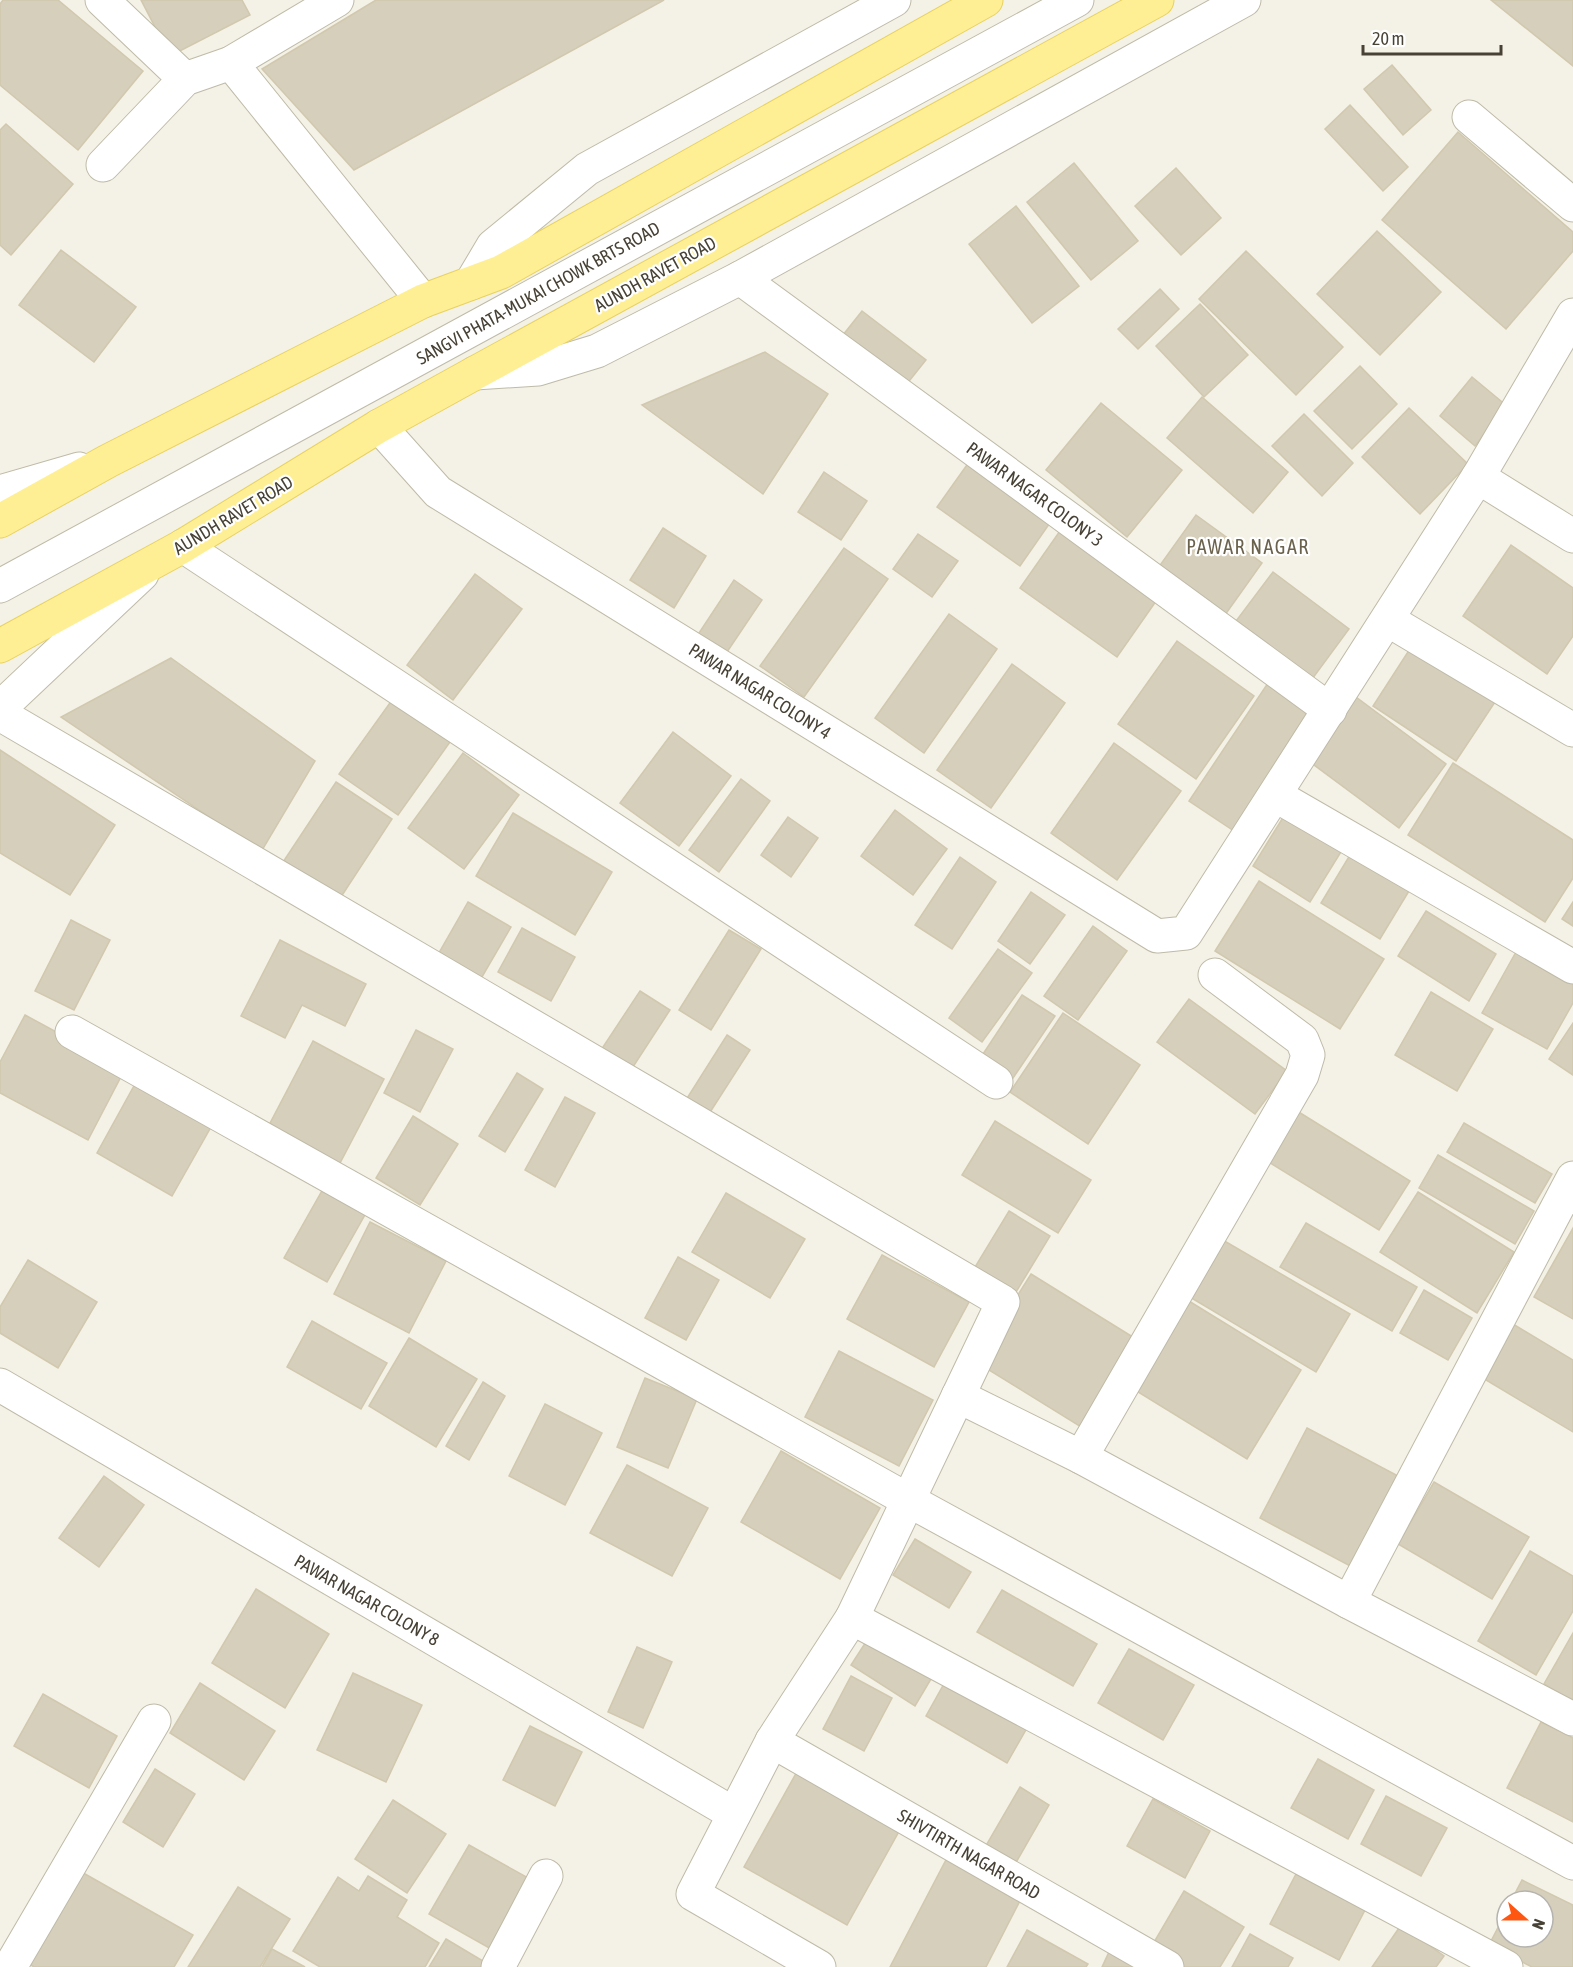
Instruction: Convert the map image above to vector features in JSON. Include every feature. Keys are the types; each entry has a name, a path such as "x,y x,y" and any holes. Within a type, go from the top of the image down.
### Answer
{"main road":[{"path":"0,521 108,461 423,301 501,272 986,0"},
{"name":"AUNDH RAVET ROAD","path":"0,646 171,552 379,426 1156,0"}],"street":[{"path":"102,0 185,78"},
{"path":"103,165 185,78 231,63 337,0"},
{"path":"471,283 493,246 587,169 894,0"},
{"name":"SANGVI PHATA-MUKAI CHOWK BRTS ROAD","path":"0,586 1077,0"},
{"path":"475,373 538,369 597,351 740,278 1244,0"},
{"path":"231,63 423,301"},
{"path":"1468,117 1573,205"},
{"name":"PAWAR NAGAR COLONY 3","path":"740,278 1329,710"},
{"path":"1573,315 1478,477 1275,795 1573,967"},
{"name":"PAWAR NAGAR COLONY 4","path":"379,426 438,492 1157,936 1186,933 1275,795"},
{"path":"0,492 108,461"},
{"path":"1478,477 1573,536"},
{"path":"0,708 171,552 996,1082"},
{"path":"1388,620 1573,730"},
{"path":"0,714 1003,1302 852,1618 772,1741 693,1894 819,1967"},
{"path":"1081,1457 1302,1076 1308,1055 1302,1040 1215,975"},
{"path":"72,1032 908,1500 1573,1863"},
{"path":"1349,1602 1573,1178"},
{"name":"PAWAR NAGAR COLONY 8","path":"0,1385 734,1814"},
{"path":"958,1396 1081,1457 1349,1602 1573,1719"},
{"path":"852,1618 1506,1967"},
{"path":"10,1967 154,1721"},
{"name":"SHIVTIRTH NAGAR ROAD","path":"772,1741 1167,1967"},
{"path":"498,1967 546,1876"}],"building":[{"path":"3,0 58,0 143,71 78,150 0,85 0,4"},
{"path":"141,0 242,0 250,15 170,56"},
{"path":"376,0 664,0 354,170 262,69"},
{"path":"1491,0 1573,0 1573,66"},
{"path":"1392,65 1431,110 1403,135 1364,89"},
{"path":"1350,105 1408,167 1383,191 1325,129"},
{"path":"6,124 73,184 11,255 0,245 0,130"},
{"path":"1458,132 1573,232 1573,251 1506,329 1382,220"},
{"path":"1074,163 1138,241 1091,280 1027,202"},
{"path":"1176,168 1221,218 1181,255 1135,206"},
{"path":"1016,206 1079,286 1032,323 969,244"},
{"path":"1377,231 1441,292 1380,355 1317,294"},
{"path":"61,250 136,307 94,362 19,305"},
{"path":"1246,251 1343,347 1296,395 1199,299"},
{"path":"1160,289 1179,309 1138,349 1118,329"},
{"path":"1200,304 1248,355 1204,397 1156,346"},
{"path":"862,311 926,360 906,385 843,335"},
{"path":"765,352 828,394 763,494 642,405"},
{"path":"1360,366 1397,404 1352,449 1314,411"},
{"path":"1472,377 1507,406 1475,446 1440,416"},
{"path":"1202,397 1288,472 1253,513 1167,438"},
{"path":"1101,403 1182,470 1127,537 1046,470"},
{"path":"1409,408 1468,464 1420,514 1362,457"},
{"path":"1304,414 1353,463 1322,496 1272,446"},
{"path":"969,462 1052,520 1020,566 937,507"},
{"path":"824,472 867,501 841,540 798,512"},
{"path":"1196,515 1262,563 1220,622 1153,575"},
{"path":"663,528 706,556 674,608 630,580"},
{"path":"1062,528 1159,597 1117,657 1020,588"},
{"path":"918,534 958,561 932,597 893,569"},
{"path":"1511,545 1573,588 1573,636 1547,674 1463,616"},
{"path":"844,548 888,579 804,697 760,666"},
{"path":"1273,572 1349,629 1307,686 1230,629"},
{"path":"475,574 522,609 453,700 407,665"},
{"path":"734,580 762,600 723,658 695,639"},
{"path":"949,614 997,649 924,753 875,718"},
{"path":"1177,641 1254,696 1196,779 1118,724"},
{"path":"1415,641 1499,696 1456,761 1373,706"},
{"path":"171,658 315,761 261,852 61,717"},
{"path":"1012,664 1065,703 991,808 937,770"},
{"path":"1268,683 1316,715 1237,833 1189,801"},
{"path":"1356,697 1446,764 1399,828 1310,762"},
{"path":"392,700 450,742 398,815 339,774"},
{"path":"673,732 731,776 679,846 620,803"},
{"path":"1114,743 1181,791 1117,880 1051,833"},
{"path":"0,750 115,825 70,895 0,853"},
{"path":"463,753 519,795 464,869 408,828"},
{"path":"1453,763 1573,840 1573,878 1545,922 1408,835"},
{"path":"741,779 770,801 719,872 689,850"},
{"path":"336,782 392,819 339,900 283,862"},
{"path":"895,810 947,849 913,895 861,856"},
{"path":"1287,811 1344,847 1310,902 1253,866"},
{"path":"513,813 612,872 575,935 476,876"},
{"path":"788,817 818,838 791,877 761,855"},
{"path":"1353,850 1412,886 1380,939 1321,903"},
{"path":"960,857 996,882 952,949 915,925"},
{"path":"1259,881 1384,959 1340,1029 1215,951"},
{"path":"1031,892 1065,915 1030,964 998,941"},
{"path":"468,902 511,927 475,989 432,965"},
{"path":"1573,902 1573,926 1562,919"},
{"path":"1426,911 1496,954 1469,1001 1398,956"},
{"path":"71,920 110,940 74,1010 35,991"},
{"path":"1093,926 1127,951 1078,1020 1044,996"},
{"path":"522,928 575,957 551,1001 498,972"},
{"path":"729,930 761,949 711,1030 679,1010"},
{"path":"280,940 366,984 345,1026 302,1005 285,1038 241,1016"},
{"path":"998,949 1032,973 982,1042 949,1018"},
{"path":"1516,952 1573,984 1573,1003 1547,1049 1482,1013"},
{"path":"640,991 670,1010 631,1070 601,1050"},
{"path":"1431,992 1493,1029 1457,1091 1395,1055"},
{"path":"1022,995 1055,1016 1009,1084 977,1063"},
{"path":"1189,999 1287,1071 1255,1114 1157,1042"},
{"path":"1063,1013 1140,1065 1088,1144 1010,1092"},
{"path":"25,1015 125,1069 88,1140 0,1093 0,1062"},
{"path":"1573,1023 1573,1075 1549,1059"},
{"path":"416,1030 453,1049 420,1112 384,1093"},
{"path":"727,1035 750,1050 707,1117 684,1103"},
{"path":"313,1041 384,1079 339,1165 268,1127"},
{"path":"517,1073 543,1089 505,1152 479,1136"},
{"path":"135,1084 211,1127 172,1196 97,1153"},
{"path":"565,1097 595,1113 555,1187 525,1170"},
{"path":"1289,1106 1410,1181 1379,1230 1259,1156"},
{"path":"413,1116 458,1144 420,1205 376,1178"},
{"path":"995,1121 1091,1180 1058,1233 962,1175"},
{"path":"1464,1123 1552,1174 1535,1203 1447,1152"},
{"path":"1438,1155 1534,1211 1515,1244 1419,1188"},
{"path":"323,1189 366,1213 327,1282 284,1258"},
{"path":"1418,1192 1514,1252 1477,1313 1380,1252"},
{"path":"726,1193 805,1239 770,1298 692,1252"},
{"path":"1009,1211 1050,1236 1010,1302 969,1277"},
{"path":"370,1222 446,1261 409,1333 334,1294"},
{"path":"1306,1223 1417,1287 1392,1331 1280,1267"},
{"path":"1573,1228 1573,1319 1534,1297"},
{"path":"1221,1239 1350,1314 1316,1372 1188,1296"},
{"path":"882,1255 969,1302 934,1367 847,1319"},
{"path":"678,1257 719,1280 686,1340 645,1318"},
{"path":"28,1260 97,1302 58,1368 0,1333 0,1307"},
{"path":"1031,1274 1141,1342 1086,1430 976,1362"},
{"path":"1424,1290 1472,1318 1448,1360 1400,1333"},
{"path":"1184,1298 1301,1370 1247,1459 1130,1387"},
{"path":"312,1321 387,1363 361,1409 287,1367"},
{"path":"1508,1321 1573,1360 1573,1432 1476,1374"},
{"path":"409,1338 477,1379 436,1447 369,1406"},
{"path":"839,1351 933,1400 899,1466 805,1417"},
{"path":"645,1378 697,1399 668,1468 617,1447"},
{"path":"483,1382 505,1396 469,1460 446,1446"},
{"path":"545,1404 602,1433 565,1505 509,1476"},
{"path":"1307,1428 1402,1478 1354,1568 1260,1518"},
{"path":"781,1451 880,1508 840,1579 741,1522"},
{"path":"627,1465 708,1508 672,1576 590,1533"},
{"path":"104,1476 144,1505 99,1567 59,1538"},
{"path":"1434,1482 1529,1537 1492,1599 1398,1544"},
{"path":"915,1539 971,1572 949,1608 893,1575"},
{"path":"1530,1551 1573,1576 1573,1611 1536,1675 1478,1641"},
{"path":"256,1589 329,1634 285,1708 212,1663"},
{"path":"1002,1590 1097,1644 1073,1686 977,1632"},
{"path":"1573,1633 1573,1701 1544,1684"},
{"path":"871,1634 934,1674 915,1706 851,1665"},
{"path":"637,1647 672,1662 643,1728 608,1712"},
{"path":"1129,1649 1194,1685 1163,1740 1098,1703"},
{"path":"353,1673 422,1705 386,1782 317,1750"},
{"path":"950,1673 1031,1721 1007,1763 926,1716"},
{"path":"851,1676 892,1698 864,1751 823,1729"},
{"path":"200,1683 275,1731 244,1780 170,1733"},
{"path":"43,1694 117,1736 89,1788 14,1746"},
{"path":"1541,1722 1573,1738 1573,1822 1507,1788"},
{"path":"530,1726 582,1752 555,1806 503,1780"},
{"path":"1318,1759 1374,1790 1348,1839 1291,1808"},
{"path":"799,1768 902,1826 847,1925 744,1867"},
{"path":"155,1769 195,1794 163,1847 123,1822"},
{"path":"1020,1787 1049,1805 1014,1866 984,1849"},
{"path":"1386,1796 1447,1828 1421,1876 1361,1844"},
{"path":"1153,1799 1210,1831 1185,1878 1127,1846"},
{"path":"393,1800 446,1834 407,1893 355,1859"},
{"path":"469,1845 530,1879 491,1949 429,1914"},
{"path":"948,1856 1023,1895 986,1967 890,1967"},
{"path":"78,1870 193,1935 174,1967 34,1967 26,1962"},
{"path":"1296,1874 1365,1910 1339,1960 1270,1924"},
{"path":"368,1876 407,1900 397,1917 439,1943 425,1967 320,1967 293,1951 338,1877 359,1891"},
{"path":"1522,1880 1540,1889 1517,1889"},
{"path":"238,1887 290,1919 260,1967 188,1967"},
{"path":"1184,1891 1244,1927 1220,1967 1180,1967 1150,1949"},
{"path":"1555,1896 1573,1905 1573,1967 1532,1967 1497,1949 1555,1949"},
{"path":"1401,1925 1444,1956 1436,1967 1372,1967"},
{"path":"1027,1930 1088,1964 1086,1967 1007,1967"},
{"path":"1495,1933 1495,1948 1489,1945"},
{"path":"1250,1934 1293,1958 1288,1967 1232,1967"},
{"path":"446,1939 493,1967 429,1967"},
{"path":"272,1949 305,1967 262,1967"},
{"path":"1109,1952 1141,1967 1102,1967"}],"district":[{"name":"PAWAR NAGAR","path":"1248,546"}]}
